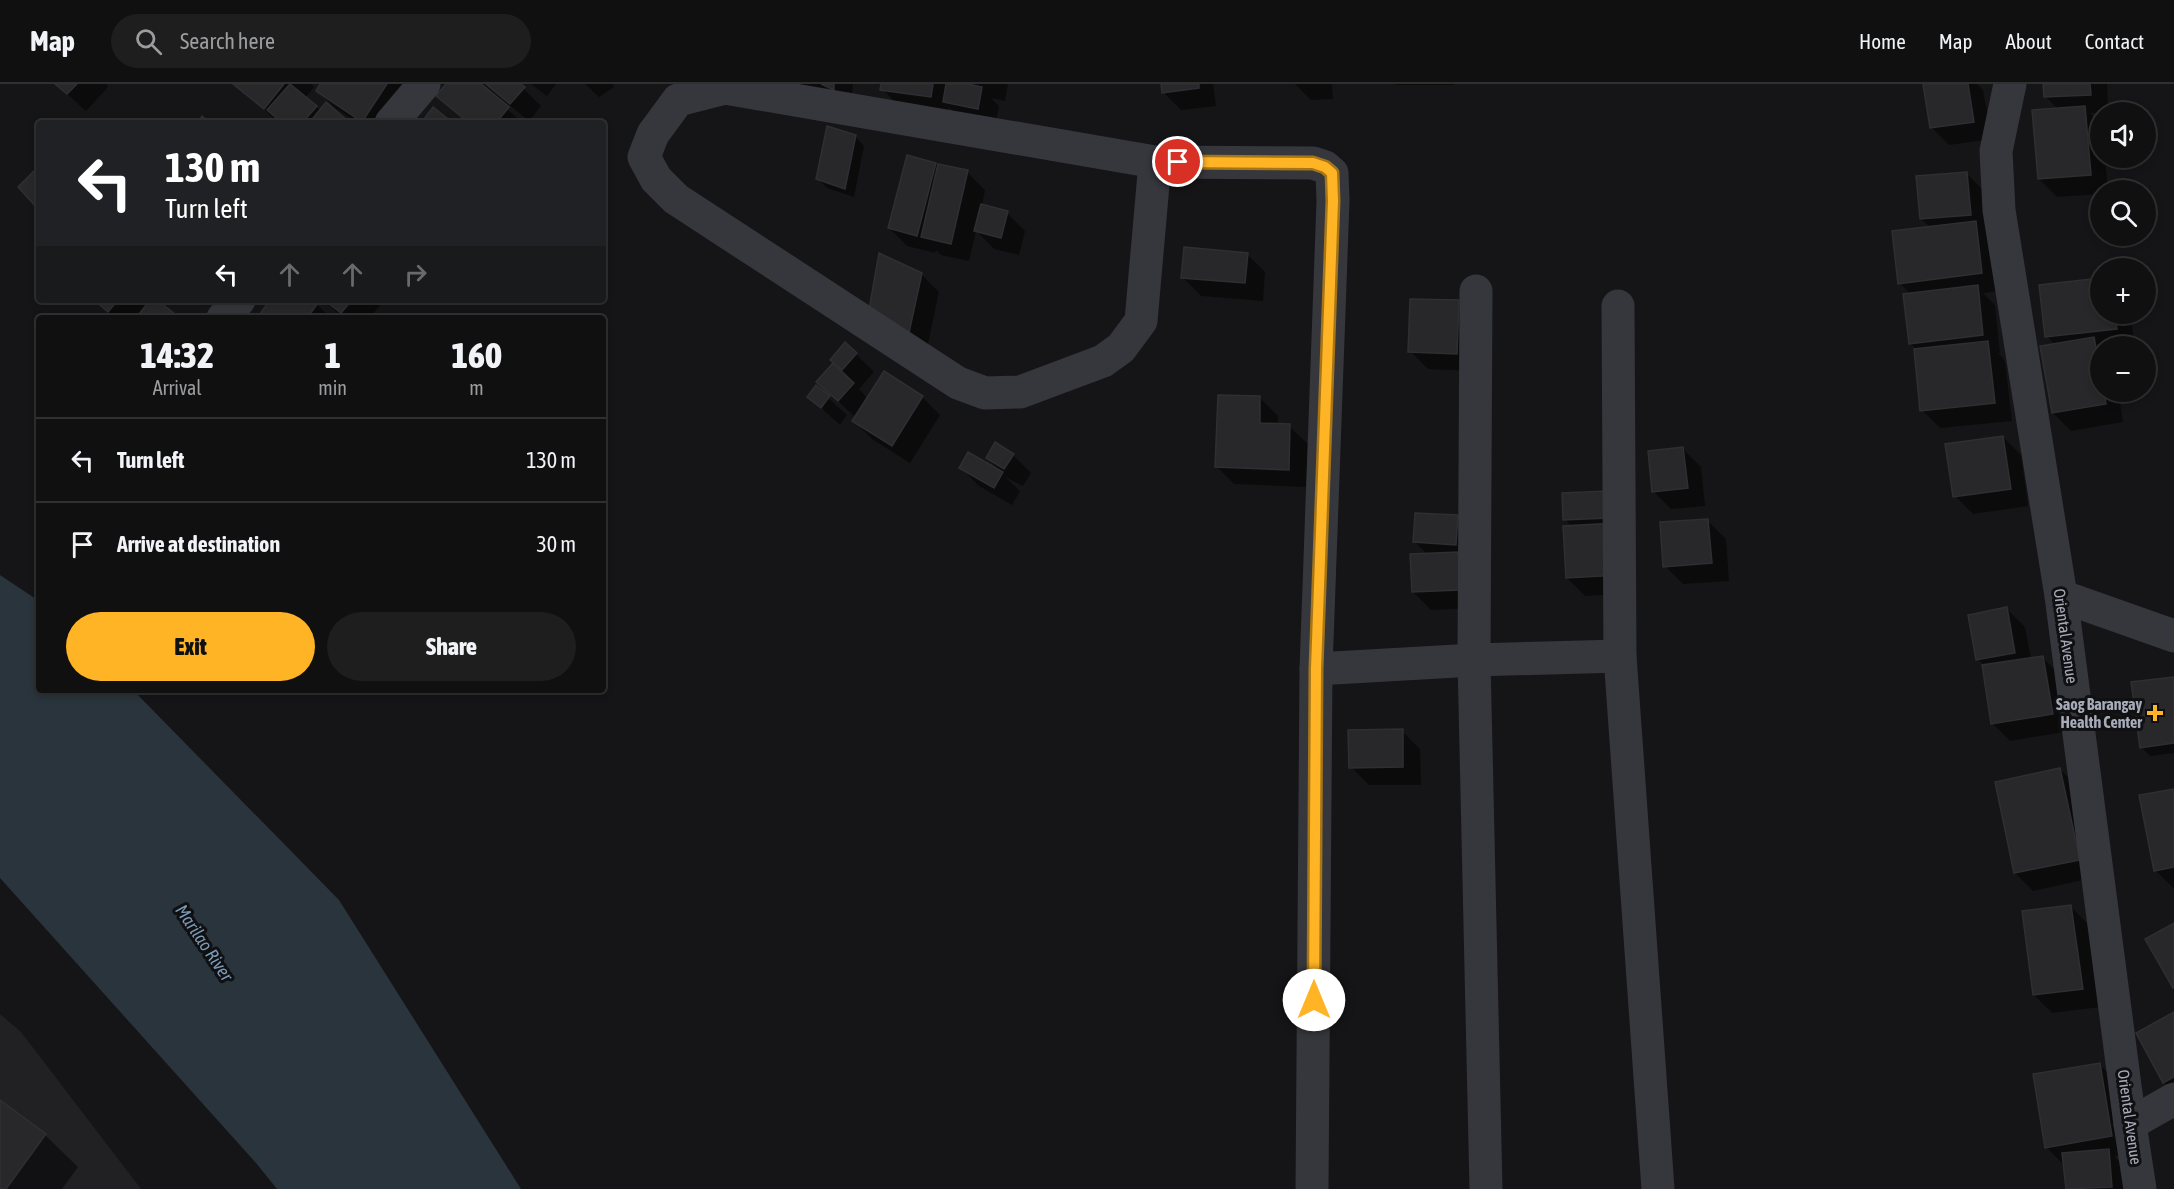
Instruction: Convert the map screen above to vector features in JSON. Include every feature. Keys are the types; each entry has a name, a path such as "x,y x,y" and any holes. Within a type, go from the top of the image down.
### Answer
{"street":[{"path":"394,120 424,84"},
{"name":"Oriental Avenue","path":"2010,84 1996,152 1999,210 2061,596 2140,1189"},
{"path":"1155,162 1141,321 1121,348 1103,361 1020,392 985,393 958,383 676,200 656,179 644,157 653,134 678,100 724,88 1155,162 1313,163 1325,167 1332,173 1333,201 1316,669 1312,1189"},
{"path":"1476,291 1474,660 1486,1189"},
{"path":"226,315 236,303"},
{"path":"1618,306 1620,656 1658,1189"},
{"path":"2061,596 2174,636"},
{"path":"1316,669 1474,660 1620,656"},
{"path":"2130,1124 2174,1099"}],"shaded area":[{"path":"0,1014 21,1032 141,1189 0,1189"}],"water":[{"name":"Marilao River","path":"0,575 36,599 36,693 136,693 339,900 521,1189 277,1189 0,878"}],"building":[{"path":"55,84 77,84 67,94"},
{"path":"233,84 284,84 264,109"},
{"path":"290,84 317,106 305,120 279,120 267,110"},
{"path":"320,84 387,84 363,120 359,120 316,91"},
{"path":"446,84 481,84 509,107 498,120 465,120 436,96"},
{"path":"486,84 521,84 525,87 510,104"},
{"path":"821,84 834,84 834,90"},
{"path":"881,84 933,84 931,97 880,90"},
{"path":"946,84 968,84 982,87 978,109 943,102"},
{"path":"1161,84 1199,84 1199,88 1162,93"},
{"path":"1923,84 1968,84 1974,122 1930,128"},
{"path":"2043,84 2090,84 2091,95 2044,97"},
{"path":"326,102 347,120 311,120"},
{"path":"2085,106 2091,175 2038,179 2032,110"},
{"path":"433,107 449,120 423,120"},
{"path":"827,126 856,135 845,189 816,179"},
{"path":"907,155 936,163 917,236 888,228"},
{"path":"938,164 968,170 951,244 921,237"},
{"path":"36,169 36,207 18,187"},
{"path":"1967,172 1971,215 1920,219 1916,176"},
{"path":"981,204 1008,211 1001,238 974,231"},
{"path":"1976,221 1982,273 1898,284 1892,231"},
{"path":"1184,247 1248,253 1245,283 1181,278"},
{"path":"879,253 922,273 907,342 867,321"},
{"path":"2090,279 2090,324 2116,324 2117,329 2045,337 2039,285"},
{"path":"1978,285 1983,335 1909,344 1903,294"},
{"path":"1410,299 1459,300 1457,354 1408,352"},
{"path":"98,303 116,303 108,312"},
{"path":"148,303 161,303 176,315 138,315"},
{"path":"268,303 318,303 309,315 259,315"},
{"path":"328,303 349,303 341,313"},
{"path":"2090,338 2090,402 2106,402 2106,404 2052,413 2040,346"},
{"path":"1988,341 1995,403 1920,411 1914,349"},
{"path":"845,342 857,353 842,370 830,360"},
{"path":"833,363 854,383 838,401 816,382"},
{"path":"884,371 923,396 892,446 852,421"},
{"path":"816,385 830,396 821,408 807,397"},
{"path":"1218,395 1260,396 1260,423 1290,424 1289,470 1215,467"},
{"path":"2003,436 2011,489 1953,497 1945,444"},
{"path":"995,442 1014,454 1004,469 986,458"},
{"path":"1683,447 1688,488 1652,492 1648,451"},
{"path":"968,452 1003,472 994,488 959,468"},
{"path":"1607,491 1609,518 1563,520 1562,493"},
{"path":"1415,513 1458,515 1456,545 1413,542"},
{"path":"1708,519 1712,563 1663,567 1660,522"},
{"path":"1615,523 1619,575 1566,578 1563,526"},
{"path":"1458,552 1460,590 1412,592 1410,554"},
{"path":"2007,607 2015,653 1976,660 1968,615"},
{"path":"2043,656 2053,714 1991,724 1982,665"},
{"name":"Saog Barangay Health Center","path":"2174,677 2174,743 2140,748 2131,682"},
{"path":"1403,729 1403,767 1349,768 1348,730"},
{"path":"2060,768 2080,860 2014,873 1995,782"},
{"path":"2174,789 2174,867 2154,871 2139,795"},
{"path":"2071,905 2083,989 2033,995 2022,911"},
{"path":"2174,923 2174,987 2173,988 2145,939"},
{"path":"2174,1012 2174,1077 2163,1083 2136,1033"},
{"path":"2100,1063 2112,1136 2045,1148 2033,1074"},
{"path":"0,1100 46,1134 6,1189 0,1189"},
{"path":"2109,1149 2112,1187 2066,1189 2062,1153"}],"place":[{"name":"Saog Barangay Health Center","path":"2155,713"}],"route":[{"path":"1178,162 1313,163 1325,167 1332,173 1333,201 1316,669 1314,1000"}]}
